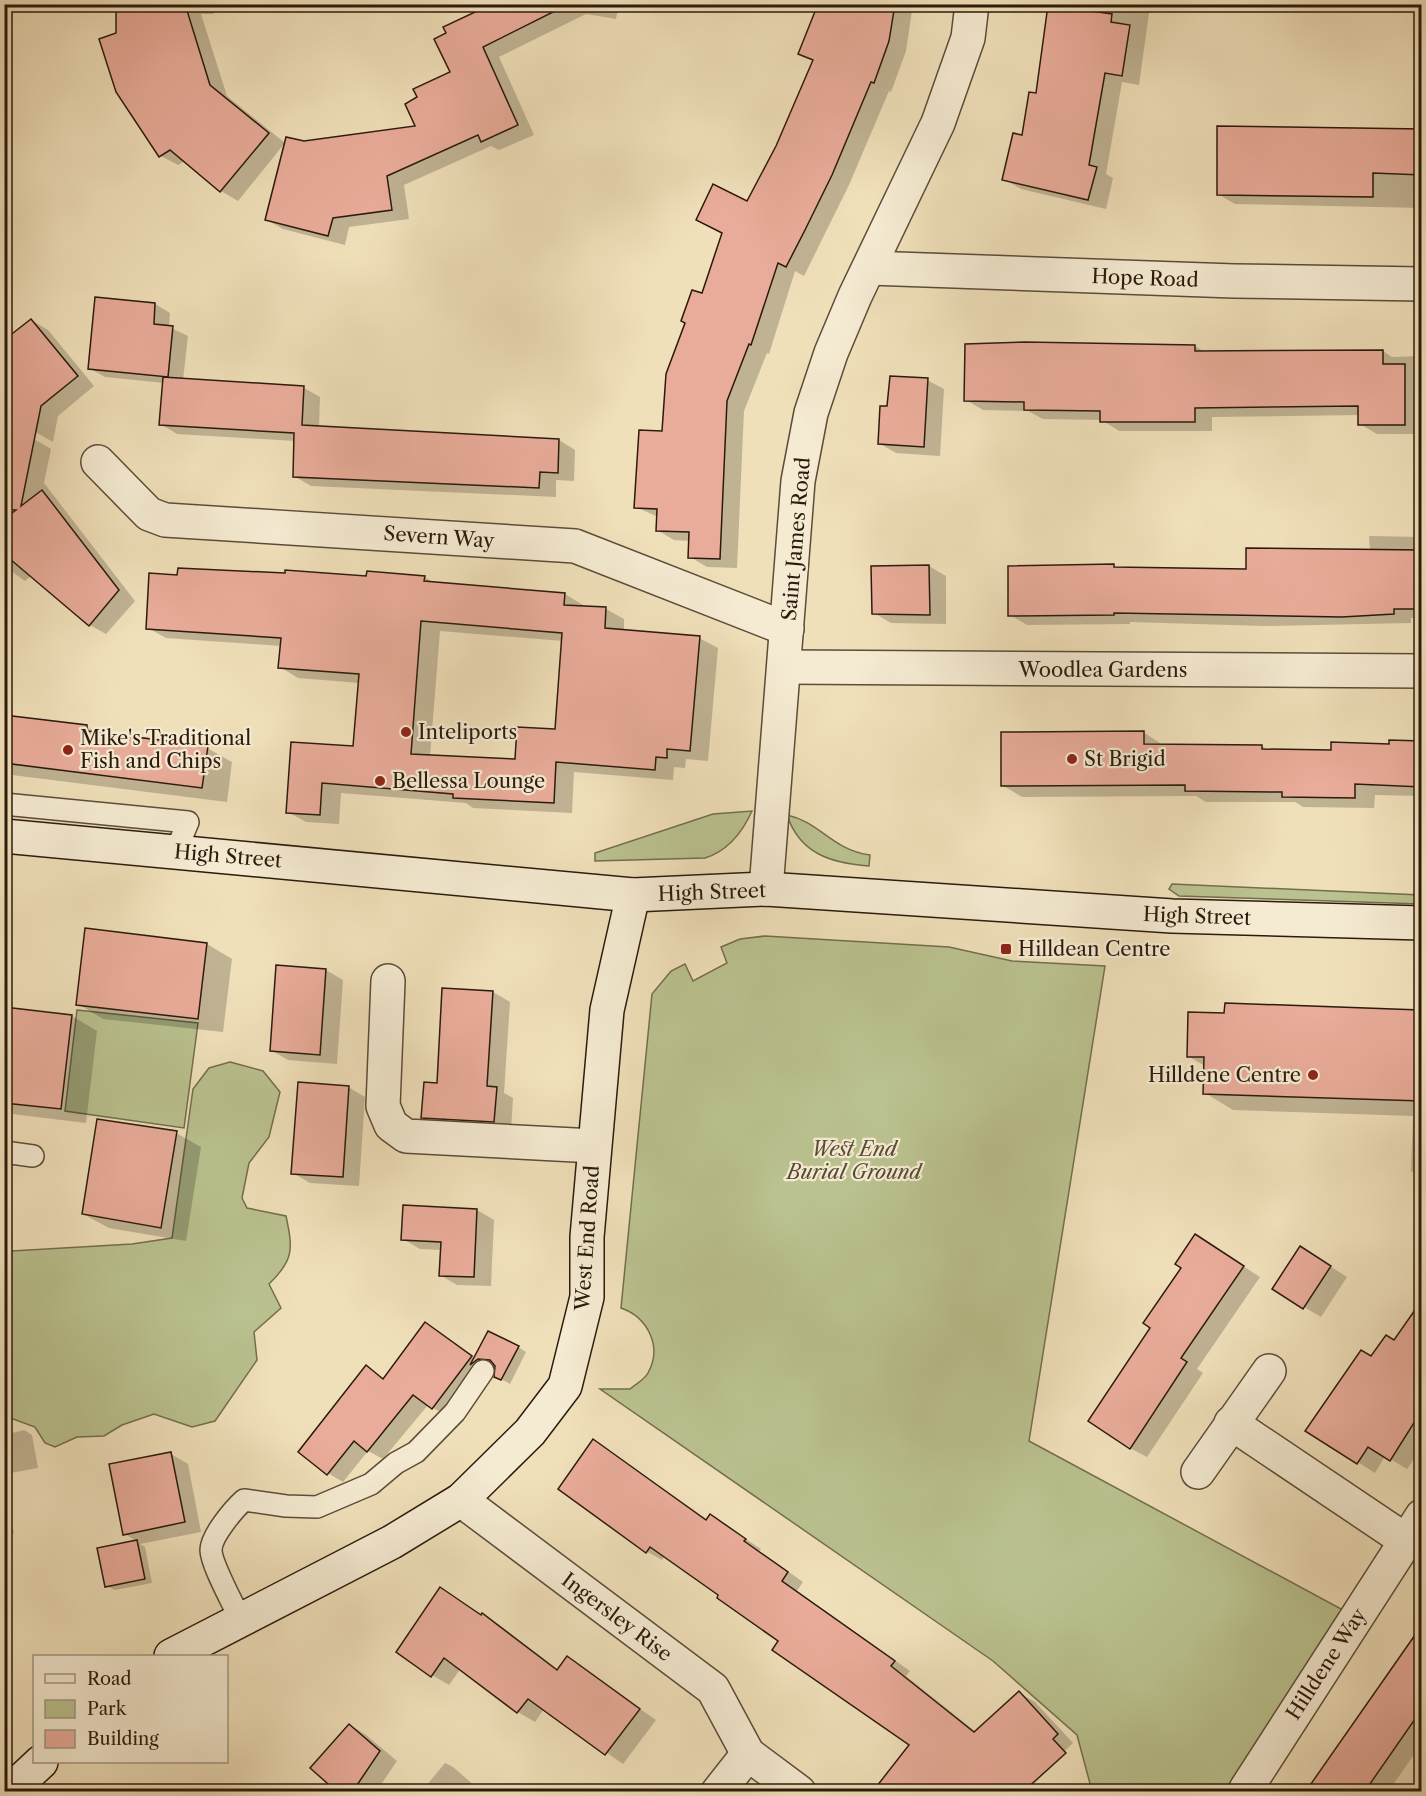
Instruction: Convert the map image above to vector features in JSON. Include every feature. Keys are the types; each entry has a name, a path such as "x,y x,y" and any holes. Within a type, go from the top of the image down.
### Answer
{"street":[{"name":"Saint James Road","path":"766,889 798,481 811,413 831,353 938,123 968,38 972,4"},
{"name":"Hope Road","path":"869,268 1234,281 1422,284"},
{"name":"Severn Way","path":"98,462 149,514 165,520 575,546 787,629"},
{"name":"Woodlea Gardens","path":"785,667 1422,671"},
{"name":"High Street","path":"4,836 633,895 766,889 1172,916 1422,923"},
{"name":"West End Road","path":"173,1655 392,1542 461,1500 530,1432 565,1386 587,1297 587,1237 607,1010 633,895"},
{"path":"388,981 383,1106 391,1125 406,1136 594,1146"},
{"path":"1198,1472 1269,1371"},
{"name":"Hilldene Way","path":"1231,1423 1413,1528 1246,1789"},
{"name":"Ingersley Rise","path":"461,1500 713,1689 748,1754 799,1791"},
{"path":"718,1791 748,1754"},
{"path":"9,1791 39,1763"}],"lane":[{"path":"4,804 188,822 176,851"},
{"path":"4,1152 33,1156"},
{"path":"240,1619 211,1551 214,1536 236,1507 244,1500 286,1506 317,1507 371,1484 396,1463 416,1452 455,1412 483,1371"}],"green space":[{"path":"752,811 744,827 727,846 705,858 595,861 595,853 713,814"},
{"path":"787,815 809,824 846,848 870,855 869,866 842,862 819,854 800,839"},
{"path":"1172,884 1421,895 1421,904 1179,896 1169,889"},
{"name":"West End Burial Ground","path":"765,936 949,947 1012,961 1105,966 1029,1441 1356,1617 1238,1792 1092,1791 1077,1735 993,1661 600,1389 630,1389 647,1375 654,1353 653,1343 645,1325 630,1312 621,1308 652,994 671,971 685,964 693,981 727,963 721,947 740,939"},
{"path":"77,1010 198,1023 184,1128 65,1111"},
{"path":"230,1062 263,1071 280,1092 269,1137 249,1163 242,1198 247,1208 286,1216 290,1237 287,1261 269,1284 281,1308 254,1332 257,1360 215,1421 192,1427 154,1414 122,1425 104,1436 77,1437 55,1447 45,1443 35,1427 5,1416 5,1242 12,1251 132,1244 172,1238 193,1089 209,1068"}],"building":[{"path":"116,4 185,4 210,85 269,133 220,192 170,150 159,157 116,92 99,39 116,33"},
{"path":"492,4 569,4 483,47 518,125 481,142 478,135 387,176 392,210 333,218 328,236 265,220 286,137 304,141 415,126 405,104 417,97 413,89 450,72 434,39 446,33 443,27"},
{"path":"818,4 895,4 889,41 874,83 871,82 832,175 805,230 786,267 778,263 751,345 749,344 727,401 720,559 688,558 689,532 656,531 657,509 634,508 639,430 662,431 666,374 685,323 681,321 692,290 702,293 722,233 696,220 713,184 747,201 776,146 813,60 798,54"},
{"path":"1048,5 1112,14 1111,22 1130,25 1122,76 1105,73 1089,165 1097,167 1088,200 1002,180 1013,133 1022,135 1029,92 1036,93"},
{"path":"1217,126 1422,129 1422,175 1373,173 1373,197 1217,195"},
{"path":"95,297 155,303 154,324 173,326 168,377 88,369"},
{"path":"31,319 78,376 41,406 21,506 42,490 119,590 89,626 4,554 4,519 16,510 4,509 4,340"},
{"path":"1025,342 1195,345 1195,351 1383,350 1383,364 1405,364 1405,425 1358,425 1358,406 1195,408 1195,422 1100,422 1100,411 1024,410 1024,402 964,401 965,344"},
{"path":"890,376 928,378 924,447 878,444 880,406 887,406"},
{"path":"163,377 304,386 302,425 559,439 558,473 540,472 539,488 293,477 294,433 159,425"},
{"path":"1246,548 1422,550 1422,609 1394,609 1394,614 1342,617 1114,613 1114,615 1008,616 1008,566 1114,564 1114,567 1246,569"},
{"path":"929,565 930,615 872,614 871,566"},
{"path":"178,568 285,573 285,570 366,576 367,571 425,576 424,581 565,593 564,605 606,607 605,628 700,636 690,751 667,749 667,758 656,757 655,770 556,762 554,803 453,798 453,794 322,783 320,815 286,813 291,742 353,746 359,674 278,668 281,638 146,629 149,573 177,575","holes":["421,621 562,633 555,729 517,727 515,759 411,754"]},
{"path":"4,715 87,725 87,731 208,746 202,788 4,763"},
{"path":"1144,731 1144,744 1262,745 1262,749 1331,750 1331,742 1389,744 1389,740 1422,741 1422,787 1355,784 1355,798 1282,797 1282,792 1185,791 1185,785 1001,786 1001,732"},
{"path":"85,928 207,943 198,1019 76,1005"},
{"path":"276,965 326,969 320,1055 270,1051"},
{"path":"442,988 493,991 487,1086 497,1087 494,1122 421,1118 424,1082 437,1083"},
{"name":"Hilldene Centre","path":"1225,1003 1420,1010 1422,1101 1203,1094 1204,1057 1187,1057 1188,1012 1224,1013"},
{"path":"4,1007 72,1015 61,1109 4,1103"},
{"path":"298,1082 349,1086 343,1177 291,1174"},
{"path":"97,1119 177,1131 161,1228 82,1214"},
{"path":"403,1205 477,1209 474,1277 439,1276 441,1242 401,1240"},
{"path":"1195,1234 1244,1266 1181,1358 1187,1362 1130,1449 1088,1421 1150,1328 1143,1323 1181,1268 1175,1264"},
{"path":"1300,1246 1331,1266 1303,1309 1272,1289"},
{"path":"1422,1300 1422,1410 1390,1461 1368,1447 1357,1464 1305,1431 1361,1350 1371,1356 1386,1335 1394,1340"},
{"path":"425,1322 472,1356 432,1409 413,1395 367,1452 354,1441 327,1475 298,1452 366,1365 383,1379"},
{"path":"488,1331 519,1346 501,1380 494,1377 495,1366 490,1360 478,1359 470,1365"},
{"path":"593,1439 706,1520 710,1514 746,1539 744,1541 788,1572 782,1581 895,1661 891,1666 974,1732 1019,1691 1058,1734 1053,1739 1066,1753 1024,1791 873,1791 909,1745 772,1650 778,1641 717,1598 718,1595 650,1547 646,1553 558,1489"},
{"path":"171,1452 185,1522 123,1535 109,1464"},
{"path":"137,1540 145,1579 105,1587 97,1548"},
{"path":"440,1587 481,1615 482,1613 557,1670 567,1656 640,1709 605,1755 528,1699 517,1713 444,1658 431,1677 396,1652"},
{"path":"1422,1625 1422,1709 1365,1791 1306,1791"},
{"path":"349,1724 380,1751 353,1791 336,1791 310,1768"}],"place":[{"name":"Inteliports","path":"406,732"},
{"name":"Mike's Traditional Fish and Chips","path":"68,750"},
{"name":"St Brigid","path":"1072,759"},
{"name":"Bellessa Lounge","path":"380,781"},
{"name":"Hilldean Centre","path":"1006,949"},
{"name":"Hilldene Centre","path":"1313,1075"}]}
